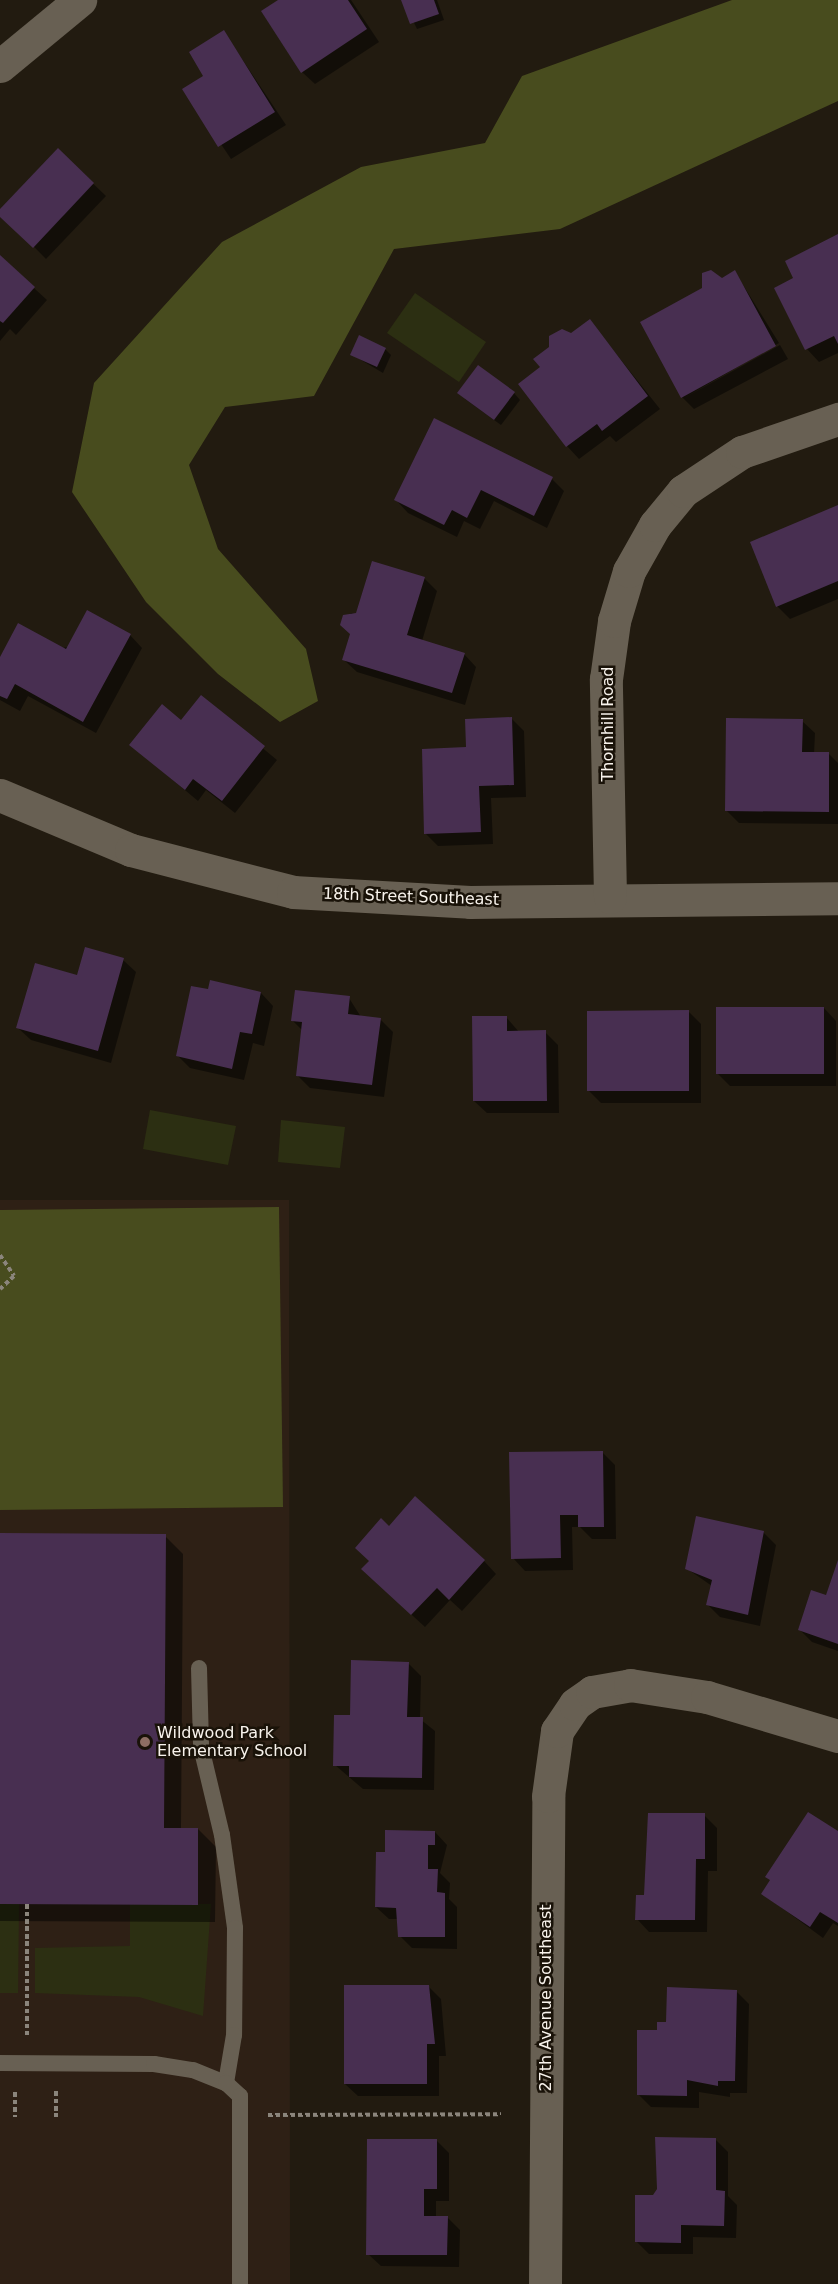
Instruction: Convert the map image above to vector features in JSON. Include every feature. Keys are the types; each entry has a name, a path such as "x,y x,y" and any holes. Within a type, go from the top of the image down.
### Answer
{"street":[{"path":"0,66 80,0"},
{"name":"Thornhill Road","path":"610,897 606,679 614,621 629,571 655,525 683,491 742,452 838,419"},
{"name":"18th Street Southeast","path":"0,795 131,850 293,892 470,902 610,897 838,898"},
{"name":"27th Avenue Southeast","path":"545,2284 548,1773 552,1748 566,1716 592,1692 630,1685 707,1697 838,1736"}],"lane":[{"path":"199,1668 201,1747 222,1835 235,1928 234,2035 226,2083"},
{"path":"0,2063 154,2064 226,2083 240,2096 240,2284"}],"path":[{"path":"0,1255 14,1276 0,1289"},
{"path":"15,2117 20,2063 27,2038 27,1904"},
{"path":"240,2115 501,2114"}],"shaded area":[{"name":"Wildwood Park Elementary School","path":"0,1200 289,1200 290,2284 0,2284"}],"green space":[{"path":"732,0 838,0 838,101 560,229 394,249 314,396 225,407 189,465 218,549 306,649 318,701 280,722 218,674 146,602 72,492 94,383 222,242 361,167 485,143 522,76"},
{"path":"415,293 486,342 459,382 387,333"},
{"path":"150,1110 236,1126 228,1165 143,1149"},
{"path":"281,1120 345,1127 340,1168 278,1162"},
{"path":"279,1207 283,1507 0,1510 0,1210"},
{"path":"0,1904 19,1904 18,1993 0,1993"},
{"path":"130,1904 211,1904 203,2016 139,1997 35,1993 35,1948 130,1946"}],"building":[{"path":"278,0 348,0 367,29 301,73 261,11"},
{"path":"401,0 434,0 439,14 410,24"},
{"path":"224,30 275,112 218,147 182,89 203,76 189,52"},
{"path":"58,148 94,183 33,248 0,217 0,209"},
{"path":"838,234 838,344 834,336 805,350 774,288 793,278 785,261"},
{"path":"0,255 35,287 3,323 0,321"},
{"path":"711,270 722,278 735,270 776,346 681,398 640,322 702,288 702,273"},
{"path":"590,319 648,396 602,431 597,424 566,447 518,384 540,367 533,359 549,347 549,336 562,329 571,333"},
{"path":"359,335 386,348 377,367 350,355"},
{"path":"478,365 515,392 494,420 457,393"},
{"path":"434,418 553,477 534,516 481,490 467,518 452,510 444,525 394,500"},
{"path":"838,505 838,581 776,607 750,542"},
{"path":"372,561 425,577 407,635 465,653 452,693 342,660 350,634 340,625 343,615 356,613"},
{"path":"87,610 131,634 83,722 15,684 7,699 0,696 0,657 18,623 66,649"},
{"path":"201,695 265,746 222,801 193,779 185,790 129,745 162,704 181,720"},
{"path":"512,717 514,785 479,786 481,832 424,834 422,749 466,747 465,719"},
{"path":"726,718 803,719 802,752 829,752 829,812 725,811"},
{"path":"85,947 124,958 98,1051 16,1028 35,963 77,975"},
{"path":"210,980 261,992 252,1034 240,1032 232,1069 176,1056 191,986 208,989"},
{"path":"295,990 350,996 348,1014 381,1018 372,1085 296,1076 302,1022 291,1021"},
{"path":"716,1007 824,1007 824,1074 716,1074"},
{"path":"689,1010 689,1091 587,1091 587,1011"},
{"path":"472,1016 507,1016 507,1031 546,1030 547,1101 473,1101"},
{"path":"603,1451 604,1527 578,1527 578,1515 560,1515 561,1558 511,1559 509,1452"},
{"path":"415,1496 485,1560 449,1600 437,1588 411,1615 361,1569 369,1561 355,1548 381,1518 389,1526"},
{"path":"696,1516 764,1531 748,1615 706,1605 712,1580 685,1569"},
{"path":"0,1533 166,1534 164,1828 198,1828 198,1905 0,1904"},
{"path":"838,1560 838,1644 798,1630 811,1590 826,1595"},
{"path":"351,1660 409,1662 407,1717 423,1717 422,1778 349,1777 349,1766 333,1766 334,1715 350,1715"},
{"path":"808,1812 838,1831 838,1923 820,1912 810,1927 761,1894 770,1880 765,1877"},
{"path":"648,1813 705,1813 705,1859 696,1859 695,1920 635,1920 636,1895 644,1895"},
{"path":"385,1830 435,1831 435,1845 428,1845 428,1869 438,1869 437,1892 445,1893 445,1937 398,1937 396,1908 375,1907 376,1852 385,1852"},
{"path":"344,1985 429,1985 435,2044 427,2044 427,2084 344,2084"},
{"path":"667,1987 737,1990 735,2081 718,2081 718,2086 687,2080 687,2096 637,2095 637,2030 657,2030 657,2022 666,2022"},
{"path":"655,2137 716,2138 716,2190 725,2191 724,2226 681,2225 681,2243 635,2242 635,2195 653,2195 657,2189"},
{"path":"367,2139 437,2139 437,2189 424,2189 424,2216 448,2216 447,2255 366,2255"}],"place":[{"name":"Wildwood Park Elementary School","path":"145,1742"}]}
